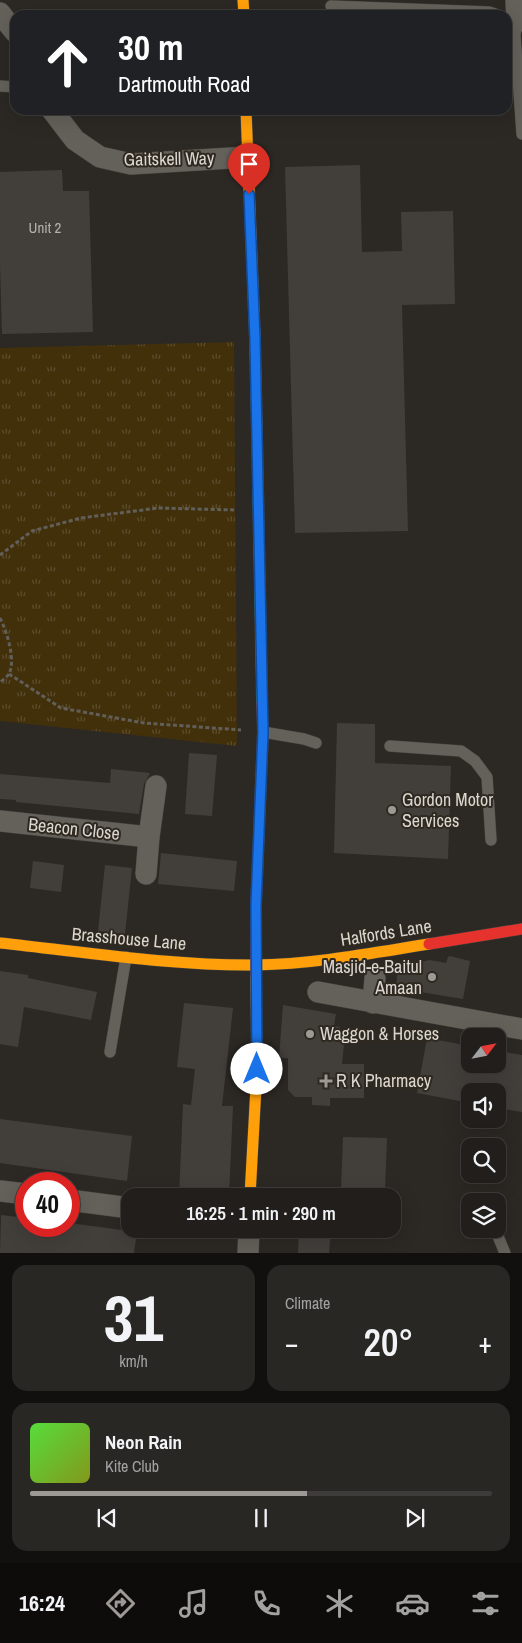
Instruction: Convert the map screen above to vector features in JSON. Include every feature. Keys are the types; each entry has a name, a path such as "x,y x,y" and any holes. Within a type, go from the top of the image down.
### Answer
{"street":[{"path":"0,13 10,26"},
{"name":"Gaitskell Way","path":"56,115 75,140 100,157 131,164 248,157"},
{"path":"246,115 255,339 263,732 256,905 257,1069 250,1188"},
{"path":"146,874 156,786"},
{"name":"Beacon Close","path":"0,821 149,837"},
{"name":"Halfords Lane","path":"256,965 317,962 522,929"},
{"name":"Brasshouse Lane","path":"0,943 126,957 198,963 256,965"},
{"path":"373,1003 375,978"},
{"path":"318,992 522,1029"},
{"path":"0,1191 15,1193"},
{"path":"80,1201 121,1207"},
{"path":"248,1253 249,1238"}],"lane":[{"path":"330,6 436,10"},
{"path":"512,29 515,35 522,134"},
{"path":"263,732 316,743"},
{"path":"390,746 461,751 474,761 487,777 492,840"},
{"path":"110,1052 126,957"},
{"path":"499,1238 505,1253"}],"path":[{"path":"0,555 32,532 81,518 158,508 258,511"},
{"path":"0,618 12,656 9,674 0,683"},
{"path":"9,674 61,708 144,723 263,732"}],"green space":[{"path":"234,342 237,746 0,721 0,348"}],"building":[{"path":"360,165 362,252 402,251 401,212 453,211 455,304 402,305 408,531 295,533 285,167"},
{"path":"62,170 63,191 89,191 93,332 2,334 0,172"},
{"name":"Gordon Motor Services","path":"337,723 375,724 375,763 451,766 448,859 334,853"},
{"path":"189,753 217,755 212,816 185,814"},
{"path":"111,769 150,773 144,784 139,814 0,799 0,774 110,783"},
{"path":"161,853 237,861 234,891 158,884"},
{"path":"33,861 64,865 61,892 30,888"},
{"path":"105,865 132,868 125,934 98,931"},
{"name":"Masjid-e-Baitul Amaan","path":"450,956 470,961 463,999 396,988 398,966 430,960 446,963"},
{"path":"0,971 28,975 28,978 97,992 91,1020 24,1007 18,1047 0,1044"},
{"path":"184,1003 233,1008 222,1106 233,1106 229,1188 179,1188 183,1104 191,1105 195,1069 177,1067"},
{"path":"283,1005 336,1014 334,1026 340,1027 340,1041 344,1044 342,1064 364,1064 364,1098 330,1098 330,1106 312,1105 312,1097 295,1097 288,1090 288,1058 279,1058"},
{"path":"427,1038 461,1044 461,1073 506,1073 506,1052 522,1055 522,1112 506,1109 506,1083 461,1083 461,1101 417,1093"},
{"path":"0,1119 132,1136 127,1181 80,1174 80,1172 64,1172 0,1163"},
{"path":"343,1137 387,1138 385,1188 341,1188"},
{"path":"1,1215 15,1217 15,1237 80,1237 80,1224 121,1230 121,1238 136,1238 134,1253 0,1253"},
{"path":"299,1238 330,1238 329,1253 298,1253"}],"traffic: fast":[{"path":"257,436 262,703"}],"traffic: slow":[{"path":"243,0 244,10"},
{"path":"246,115 257,436"},
{"path":"0,943 160,961 224,965 278,964 322,960 429,944"},
{"path":"250,1188 257,1069 256,977"}],"traffic: jam":[{"path":"256,977 256,905 263,732 262,703"},
{"path":"429,944 522,929"}],"place":[{"name":"Gordon Motor Services","path":"392,810"},
{"name":"Masjid-e-Baitul Amaan","path":"432,977"},
{"name":"Waggon & Horses","path":"310,1034"},
{"name":"R K Pharmacy","path":"326,1081"}],"route":[{"path":"249,194 255,339 263,732 256,905 257,1069"}]}
